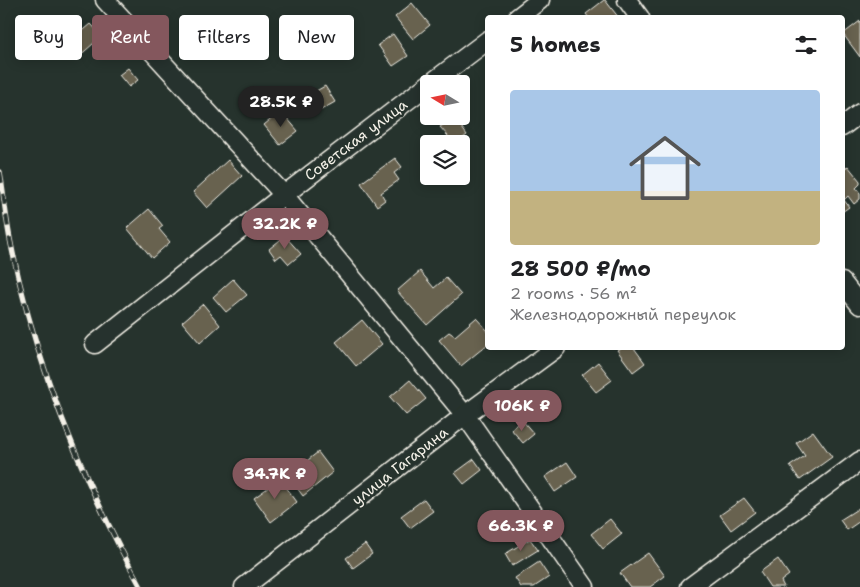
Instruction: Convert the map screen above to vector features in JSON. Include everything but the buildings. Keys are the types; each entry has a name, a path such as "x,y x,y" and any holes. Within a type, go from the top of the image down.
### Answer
{"street":[{"path":"105,0 284,195 465,415 585,587"},
{"path":"521,15 540,0"},
{"path":"627,0 638,15"},
{"name":"Советская улица","path":"441,75 485,42"},
{"name":"Советская улица","path":"95,344 420,91"},
{"path":"845,124 860,113"},
{"path":"845,286 860,305"},
{"name":"улица Гагарина","path":"244,587 465,415 553,350"},
{"path":"690,587 860,461"}],"railway":[{"path":"0,172 9,235 21,289 47,377 80,463 119,546 141,587"}]}
